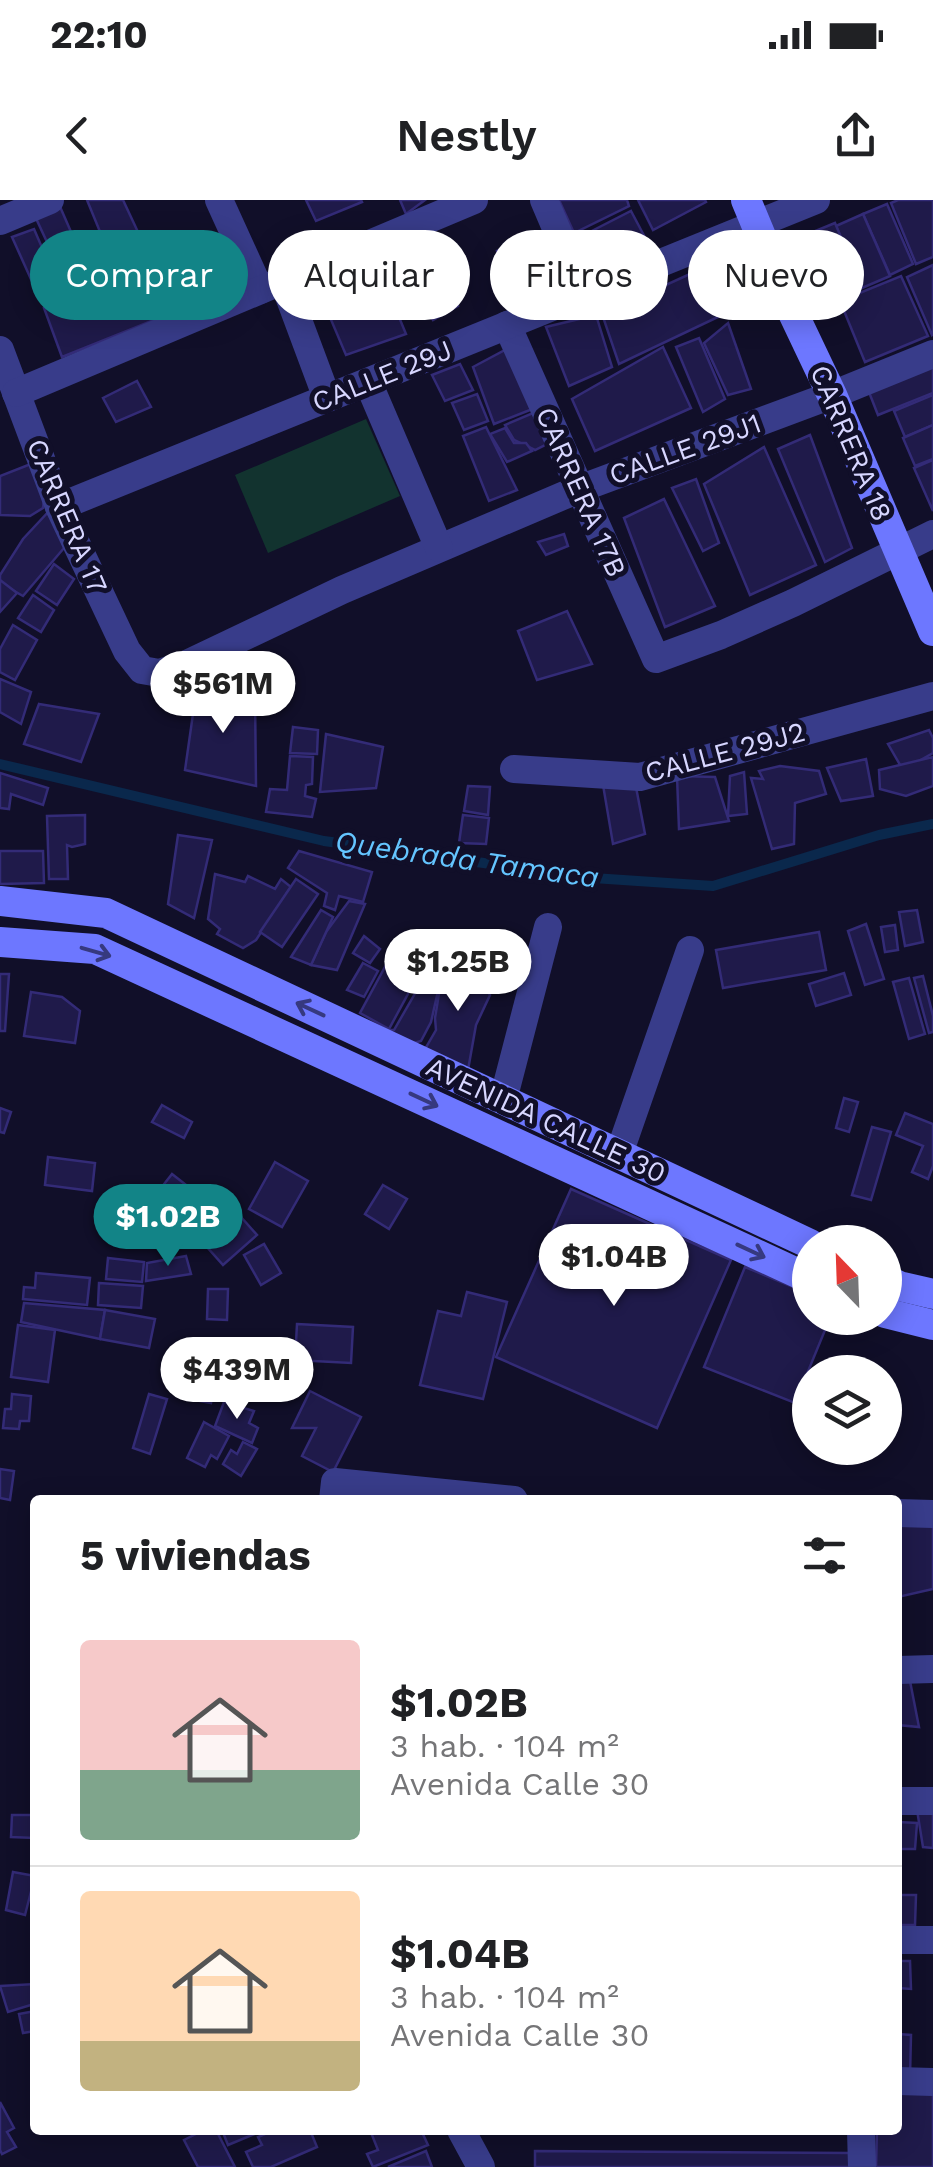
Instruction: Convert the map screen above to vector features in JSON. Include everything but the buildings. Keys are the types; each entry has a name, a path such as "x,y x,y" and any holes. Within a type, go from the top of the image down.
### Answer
{"main road":[{"name":"CARRERA 18","path":"751,212 933,632"},
{"name":"AVENIDA CALLE 30","path":"0,901 106,914 792,1236"},
{"name":"AVENIDA CALLE 30","path":"0,942 95,949 792,1270"},
{"path":"902,1287 933,1294"},
{"path":"902,1317 933,1325"}],"street":[{"path":"0,221 50,200"},
{"path":"219,200 268,281"},
{"path":"544,200 557,230"},
{"name":"CALLE 29J","path":"668,253 751,212 816,200"},
{"path":"401,230 469,201"},
{"path":"16,393 268,287"},
{"path":"288,320 328,398"},
{"name":"CALLE 29J","path":"59,507 519,320"},
{"name":"CARRERA 17B","path":"507,325 656,659 794,604 898,552"},
{"name":"CARRERA 17","path":"0,350 59,507 127,651 148,672"},
{"name":"CALLE 29J1","path":"148,672 159,673 188,664 342,590 579,489 933,354"},
{"path":"368,382 439,548"},
{"path":"898,552 933,534"},
{"name":"CALLE 29J2","path":"514,769 640,777 933,696"},
{"path":"504,1100 548,927"},
{"path":"619,1154 690,950"},
{"path":"334,1491 414,1495"},
{"path":"902,1514 933,1514"},
{"path":"902,1670 933,1669"},
{"path":"902,1801 933,1801"},
{"path":"902,1940 933,1940"},
{"path":"902,2082 933,2082"},
{"path":"464,2135 481,2167"},
{"path":"862,2135 862,2167"}],"green space":[{"path":"366,419 400,496 268,553 235,475"}],"waterway":[{"name":"Quebrada Tamaca","path":"0,764 324,841 593,878 713,886 879,835 933,824"}]}
